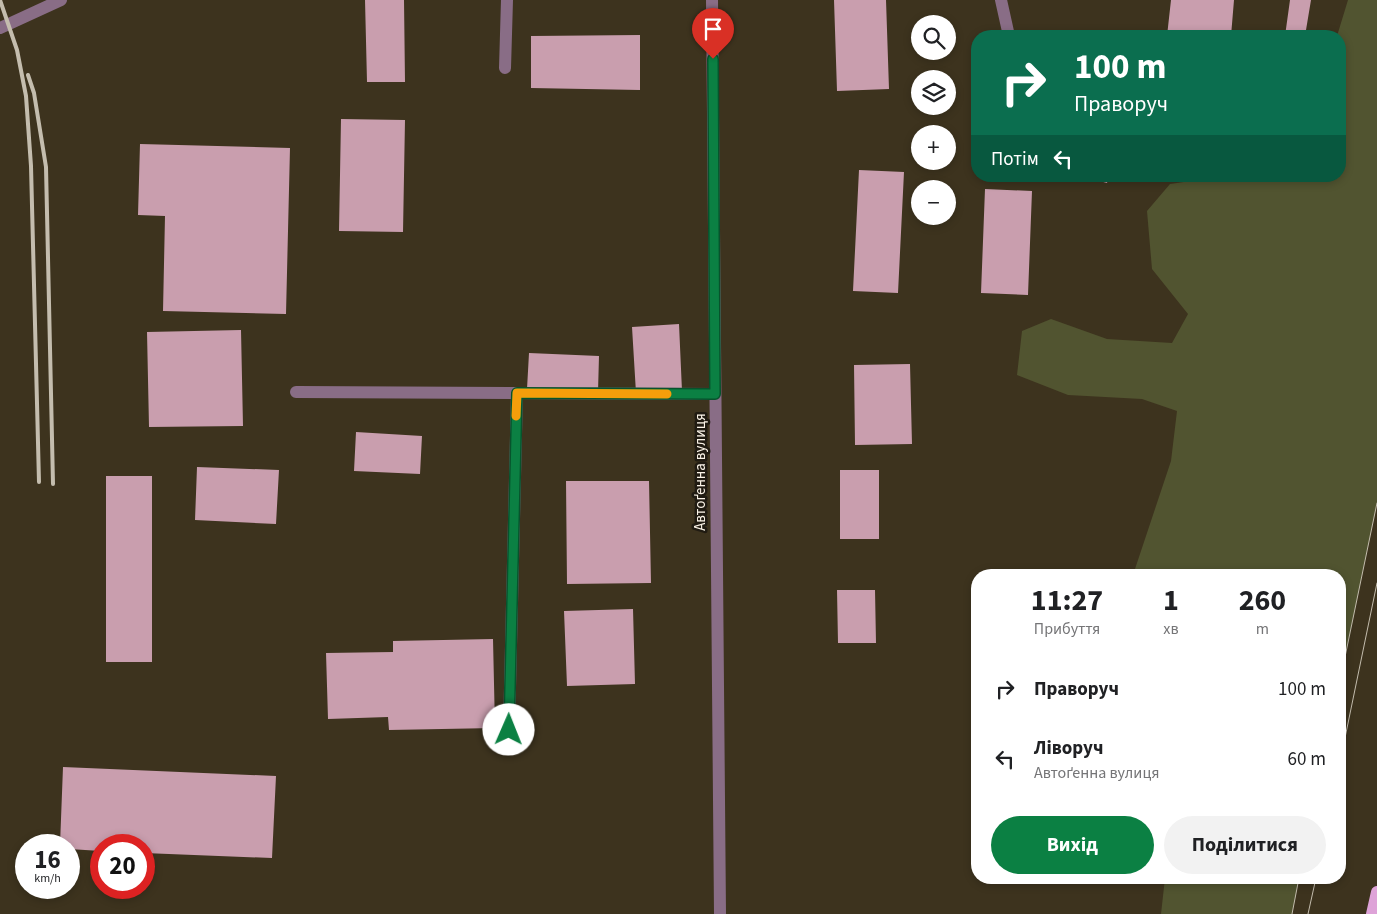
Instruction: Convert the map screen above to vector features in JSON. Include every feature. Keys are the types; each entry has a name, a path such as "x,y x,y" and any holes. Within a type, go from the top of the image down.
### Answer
{"main road":[{"path":"1372,914 1377,892"}],"street":[{"path":"0,28 61,0"},
{"path":"505,68 507,0"},
{"name":"Автоґенна вулиця","path":"712,0 720,914"},
{"path":"1002,0 1008,30"},
{"path":"296,392 715,394"},
{"path":"509,730 517,393"}],"green space":[{"path":"1348,0 1377,0 1377,503 1346,652 1346,569 1135,569 1171,461 1177,411 1142,399 1068,395 1017,375 1022,331 1051,319 1107,339 1172,343 1188,314 1152,269 1147,211 1170,184 1184,182 1346,182 1346,30 1339,30"},
{"path":"1164,884 1298,884 1292,914 1161,914"}],"building":[{"path":"365,0 404,0 405,82 367,82"},
{"path":"834,0 886,0 889,89 837,91"},
{"path":"1171,0 1234,0 1232,30 1168,30"},
{"path":"1290,0 1311,0 1306,30 1286,30"},
{"path":"640,35 640,90 531,88 531,36"},
{"path":"341,119 405,120 403,232 339,231"},
{"path":"140,144 290,148 286,314 163,311 165,216 138,215"},
{"path":"859,170 904,172 898,293 853,291"},
{"path":"985,189 1032,191 1028,295 981,293"},
{"path":"679,324 682,391 636,393 632,327"},
{"path":"241,330 243,426 149,427 147,332"},
{"path":"529,353 599,356 598,392 527,389"},
{"path":"910,364 912,444 855,445 854,365"},
{"path":"356,432 422,436 420,474 354,471"},
{"path":"197,467 279,470 276,524 195,520"},
{"path":"840,470 879,470 879,539 840,539"},
{"path":"106,476 152,476 152,662 106,662"},
{"path":"566,481 649,481 651,583 567,584"},
{"path":"837,590 875,590 876,643 838,643"},
{"path":"633,609 635,684 567,686 564,611"},
{"path":"493,639 495,728 389,730 388,717 328,719 326,653 393,652 393,641"},
{"path":"63,767 276,776 272,858 155,853 155,834 90,834 90,850 80,850 80,834 60,834"}],"tram line":[{"path":"1346,652 1377,503"},
{"path":"1346,733 1377,583"},
{"path":"1292,914 1298,884"},
{"path":"1308,914 1315,884"}],"railway":[{"path":"0,0 17,50 26,96 31,166 39,482"},
{"path":"28,75 34,93 46,167 53,484"}],"slow traffic":[{"path":"516,416 517,393 667,394"}],"route":[{"path":"509,730 517,393 715,394 713,59"}]}
